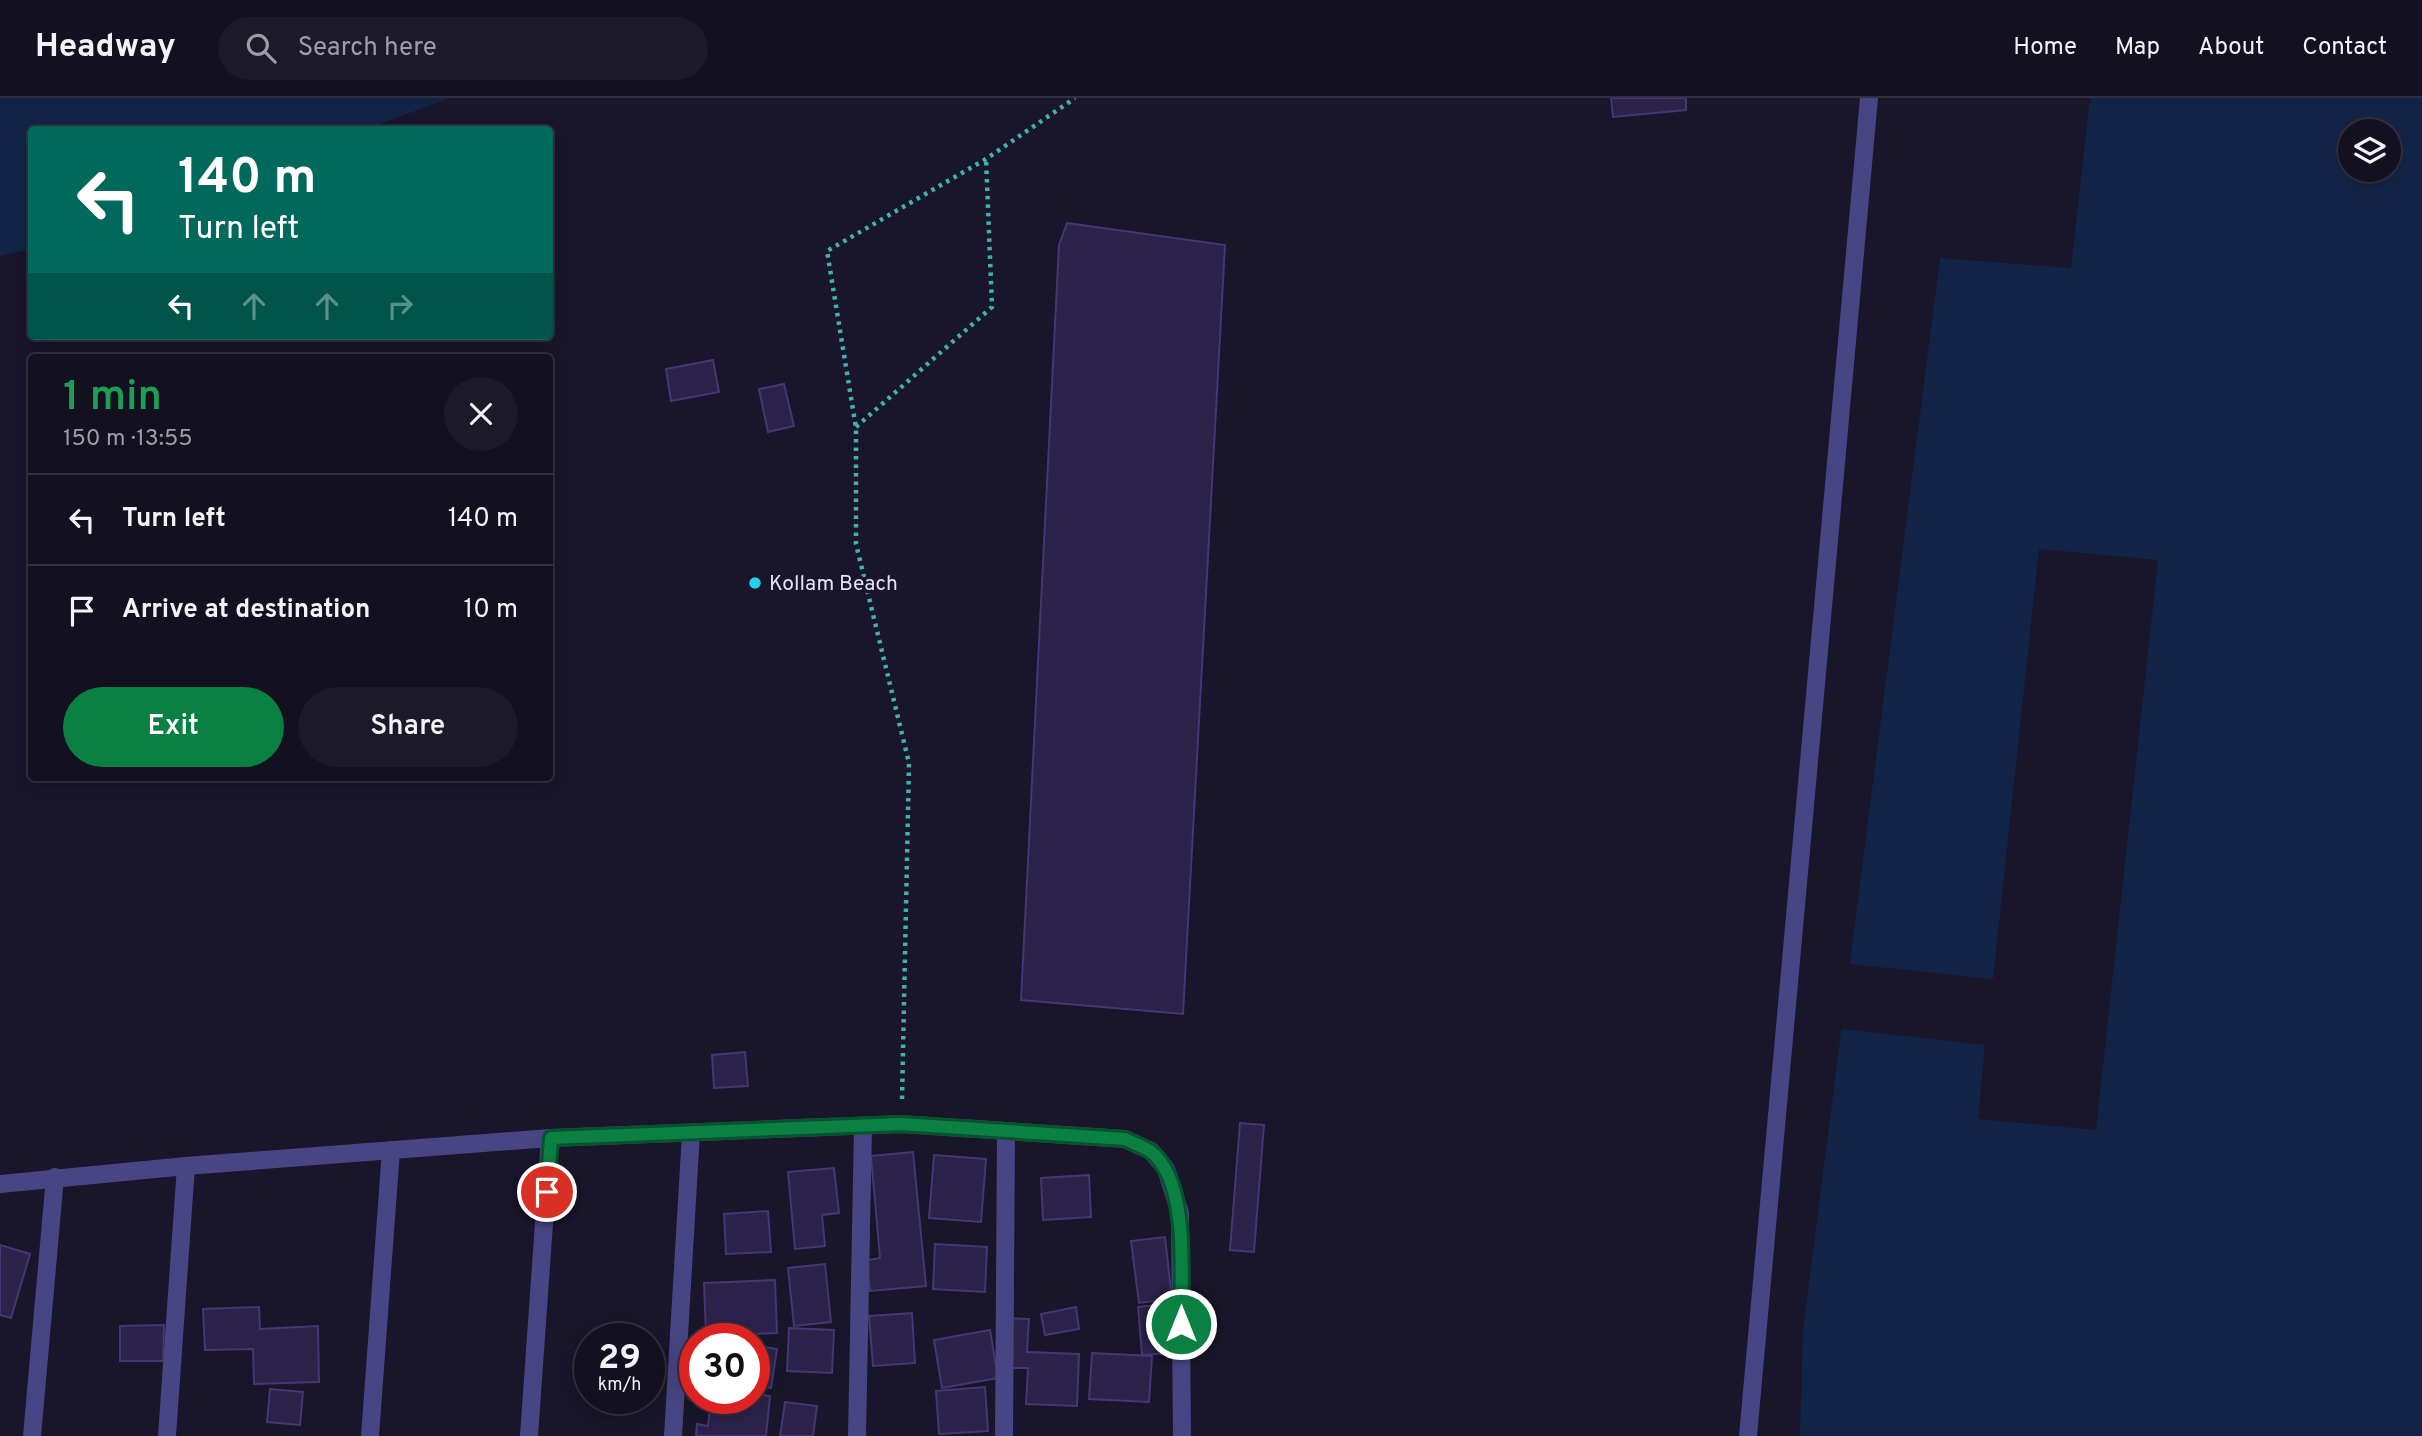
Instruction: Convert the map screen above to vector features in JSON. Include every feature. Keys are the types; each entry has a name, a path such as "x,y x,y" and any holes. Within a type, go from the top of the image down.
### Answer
{"street":[{"path":"1748,1436 1869,98"},
{"path":"0,1184 186,1166 551,1138 901,1124 1125,1139 1151,1152 1166,1170 1180,1213 1182,1436"},
{"path":"857,1436 863,1127"},
{"path":"1004,1436 1006,1132"},
{"path":"673,1436 691,1133"},
{"path":"529,1436 551,1138"},
{"path":"370,1436 391,1150"},
{"path":"167,1436 186,1166"},
{"path":"32,1436 55,1178"}],"path":[{"path":"901,1124 909,763 856,544 856,428 827,251 986,159 1074,98"},
{"path":"856,428 992,307 986,159"}],"water":[{"path":"0,98 450,98 374,126 28,126 28,250 0,256"},
{"path":"2090,98 2422,98 2422,1436 1800,1436 1803,1330 1940,258 2071,268"}],"pier":[{"path":"2039,549 2158,560 2096,1130 1978,1119 1985,1045 1841,1029 1849,964 1993,979"}],"building":[{"path":"1611,98 1686,98 1686,110 1613,117"},
{"path":"1067,223 1225,245 1183,1014 1021,1000 1059,245"},
{"path":"713,360 719,392 671,401 666,369"},
{"path":"784,384 794,426 768,432 759,389"},
{"path":"745,1052 748,1086 714,1088 712,1055"},
{"path":"1240,1123 1264,1125 1254,1252 1230,1250"},
{"path":"913,1152 926,1286 870,1291 867,1260 880,1258 871,1156"},
{"path":"934,1155 986,1159 981,1222 929,1218"},
{"path":"834,1168 839,1213 822,1215 825,1246 795,1249 788,1172"},
{"path":"1089,1175 1091,1217 1043,1220 1041,1178"},
{"path":"768,1211 771,1252 726,1254 724,1214"},
{"path":"1165,1237 1172,1299 1139,1303 1131,1241"},
{"path":"935,1244 987,1247 985,1292 933,1289"},
{"path":"0,1245 30,1254 11,1318 0,1315"},
{"path":"825,1264 831,1322 794,1326 788,1268"},
{"path":"775,1280 777,1333 770,1333 770,1323 706,1323 704,1283"},
{"path":"1168,1304 1171,1353 1142,1355 1138,1307"},
{"path":"259,1307 260,1329 318,1326 319,1382 254,1384 253,1349 205,1350 203,1309"},
{"path":"1076,1307 1079,1329 1045,1335 1041,1314"},
{"path":"912,1313 915,1363 873,1366 869,1316"},
{"path":"1005,1318 1029,1319 1027,1352 1079,1354 1077,1406 1026,1404 1028,1368 1003,1368"},
{"path":"164,1325 163,1361 120,1361 120,1326"},
{"path":"789,1328 834,1330 832,1373 787,1371"},
{"path":"990,1330 998,1378 942,1388 934,1340"},
{"path":"770,1348 777,1349 770,1388"},
{"path":"1092,1353 1152,1356 1149,1402 1089,1399"},
{"path":"985,1387 988,1431 939,1434 936,1391"},
{"path":"270,1389 303,1392 300,1425 267,1422"},
{"path":"785,1402 817,1406 813,1436 780,1436"},
{"path":"709,1414 768,1414 766,1436 696,1436 697,1424 708,1426"}],"place":[{"name":"Kollam Beach","path":"755,583"}],"route":[{"path":"547,1192 551,1138 901,1124 1125,1139 1151,1152 1166,1170 1180,1213 1181,1324"}]}
